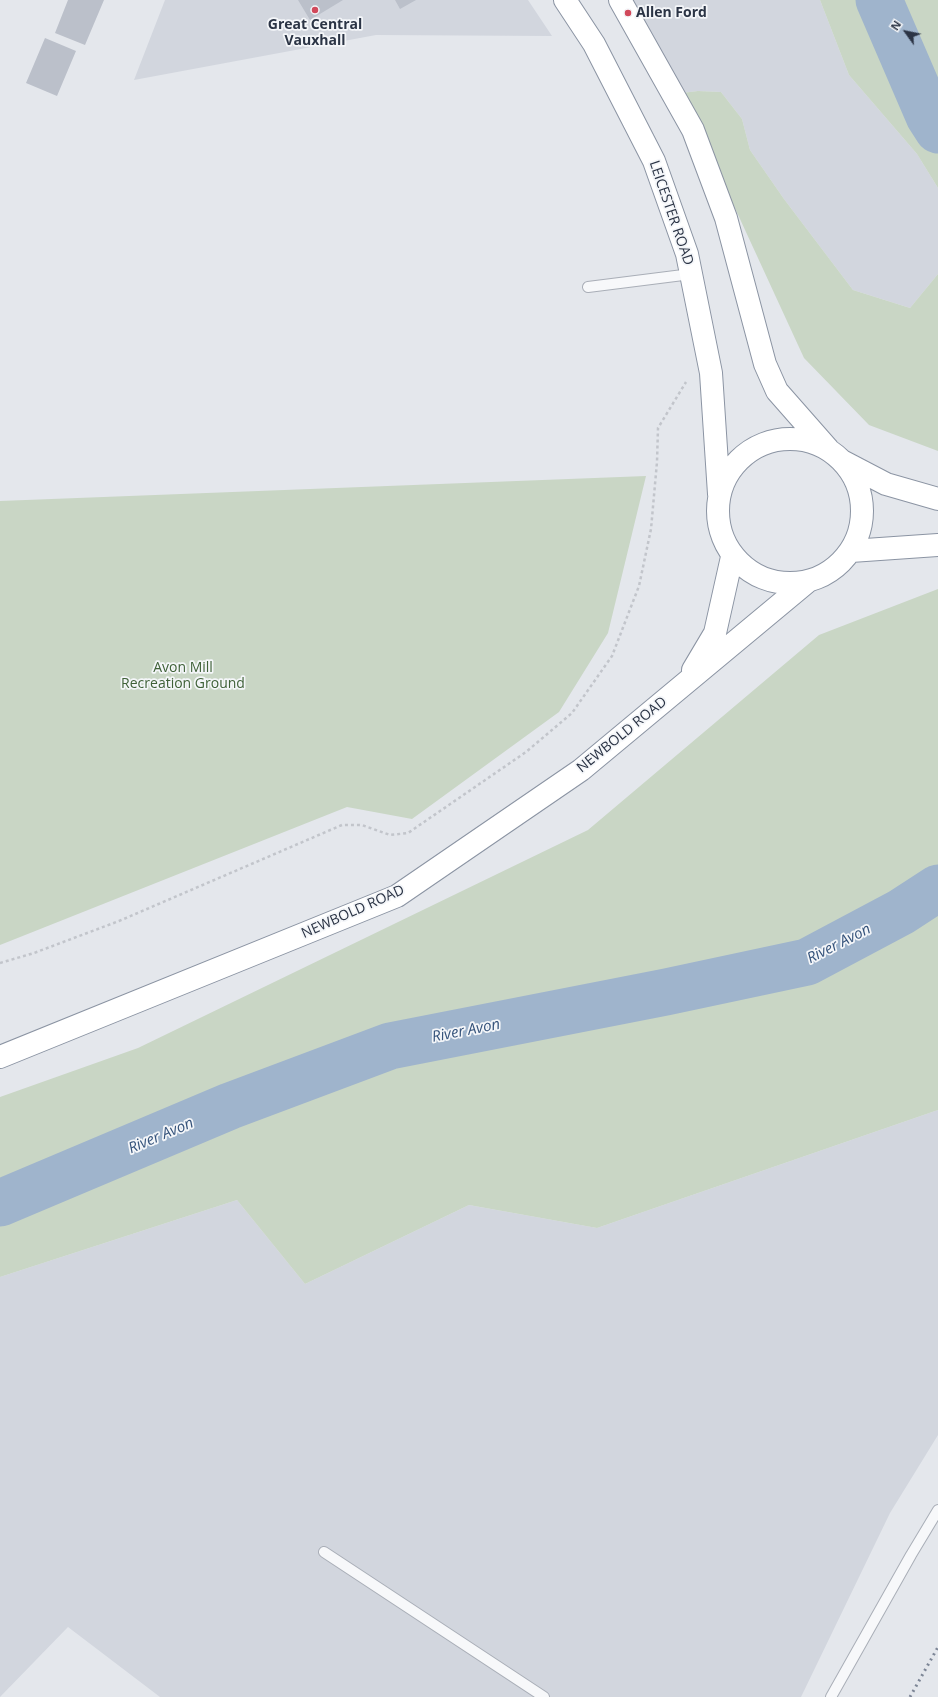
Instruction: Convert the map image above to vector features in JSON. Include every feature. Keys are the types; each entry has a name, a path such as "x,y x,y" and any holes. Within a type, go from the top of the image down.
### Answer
{"highway":[{"name":"LEICESTER ROAD","path":"565,0 594,44 654,161 687,254 711,373 719,494"},
{"path":"620,0 694,130 726,218 765,364 777,391 835,455 859,488 862,511 860,532 851,551 835,569 808,582 783,584 755,576 732,557 719,529 717,511 719,494 734,464 750,450 763,443 779,439 803,439 835,455 886,484 938,499"},
{"path":"851,551 938,545"},
{"name":"NEWBOLD ROAD","path":"685,683 715,633 732,557"},
{"name":"NEWBOLD ROAD","path":"0,1057 397,896 580,770 808,582"}],"lane":[{"path":"588,287 691,274"},
{"path":"831,1697 938,1510"},
{"path":"324,1552 544,1697"}],"path":[{"path":"0,963 34,953 119,921 342,825 362,825 390,835 408,833 526,752 572,714 612,656 639,586 651,529 657,462 658,428 688,379"}],"shaded area":[{"path":"165,0 528,0 552,36 376,35 134,80"},
{"path":"628,0 820,0 849,75 917,154 938,188 938,274 910,308 853,290 784,199 750,150 742,119 721,92 698,91 682,93"},
{"path":"938,1110 938,1435 890,1513 801,1697 160,1697 68,1627 0,1697 0,1277 237,1200 305,1284 469,1205 597,1228"}],"green space":[{"path":"820,0 938,0 938,188 917,154 849,75"},
{"path":"698,91 721,92 742,119 750,150 784,199 853,290 910,308 938,274 938,451 869,425 804,358 682,93"},
{"name":"Avon Mill Recreation Ground","path":"646,476 608,633 559,712 412,819 347,807 0,945 0,501"},
{"path":"938,589 938,1110 597,1228 469,1205 305,1284 237,1200 0,1277 0,1097 138,1048 588,830 819,635"}],"building":[{"path":"68,0 104,0 85,45 55,33"},
{"name":"Great Central Vauxhall","path":"298,0 343,0 310,20"},
{"path":"395,0 416,0 400,9"},
{"path":"45,38 76,51 57,96 26,83"}],"waterway":[{"name":"River Avon","path":"879,0 929,116 938,130"},
{"name":"River Avon","path":"0,1203 230,1106 390,1046 666,992 807,962 901,912 938,888"}],"railway":[{"path":"910,1697 938,1647"}],"place":[{"name":"Great Central Vauxhall","path":"315,10"},
{"name":"Allen Ford","path":"628,13"}]}
